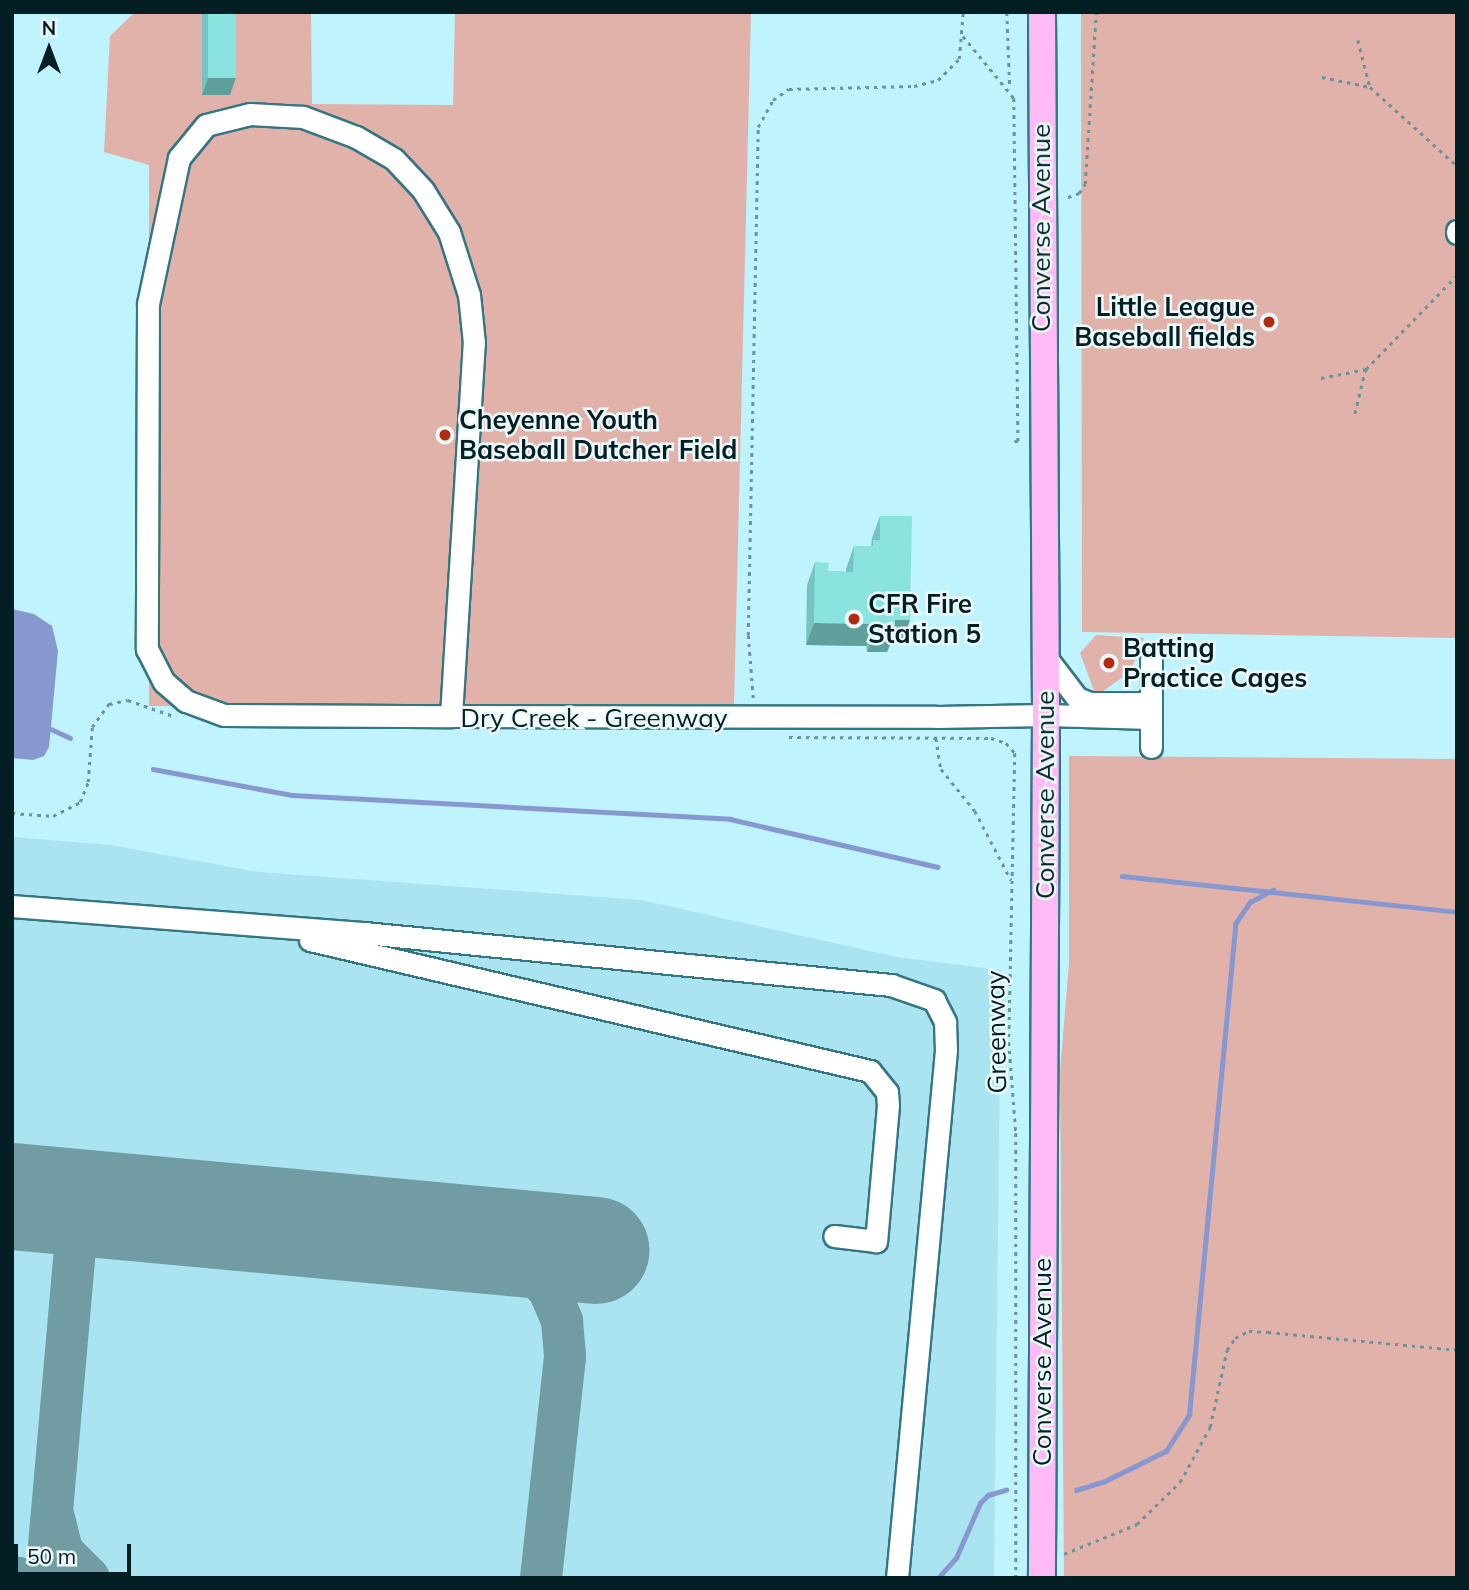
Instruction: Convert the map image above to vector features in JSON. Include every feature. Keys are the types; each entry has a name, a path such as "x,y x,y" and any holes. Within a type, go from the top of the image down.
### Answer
{"main road":[{"name":"Converse Avenue","path":"1042,12 1046,715 1042,1578"}],"lane":[{"path":"451,716 474,343 469,295 449,232 423,190 394,159 356,137 303,117 250,114 206,125 179,158 148,304 147,649 164,682 186,701 224,715 451,716 753,716 936,727 1046,715 1151,711"},
{"path":"1045,656 1077,698 1090,703 1151,711"},
{"path":"1151,658 1151,747"},
{"path":"12,906 891,985 934,1000 945,1022 946,1050 897,1578"},
{"path":"243,925 870,1071 887,1092 888,1105 876,1241 834,1237"}],"path":[{"name":"Dry Creek - Greenway","path":"753,716 748,625 758,127 773,100 789,89 914,86 938,80 956,66 963,12"},
{"path":"1007,12 1010,90"},
{"path":"1068,197 1079,194 1084,184 1096,12"},
{"path":"962,36 1014,97 1018,441 1012,443"},
{"path":"1358,40 1370,87"},
{"path":"1322,77 1370,87 1457,166"},
{"path":"1355,414 1366,369 1457,275"},
{"path":"1321,378 1366,369"},
{"path":"12,813 53,816 80,802 88,782 92,727 109,704 128,701 183,720"},
{"path":"936,727 941,769 975,811 1012,883"},
{"name":"Greenway","path":"779,737 936,727 999,739 1015,752 1009,1042 1016,1133 1017,1578"},
{"path":"1064,1554 1136,1524 1180,1482 1210,1427 1227,1350 1235,1338 1249,1331 1268,1332 1457,1350"}],"shaded area":[{"name":"Cheyenne Youth Baseball Dutcher Field","path":"135,12 311,12 312,104 453,105 455,12 751,12 734,705 149,706 149,165 104,152 110,36"},
{"name":"Little League Baseball fields","path":"1081,12 1457,12 1457,638 1082,632"},
{"path":"12,609 34,614 52,626 58,651 49,747 44,756 33,760 12,758"},
{"name":"Batting Practice Cages","path":"1096,635 1144,638 1130,672 1096,696 1080,653"},
{"path":"1069,756 1457,759 1457,1578 1064,1578 1060,1072 1069,963"},
{"path":"12,837 110,845 259,872 641,900 897,957 1001,970 994,1578 12,1578"}],"building":[{"path":"208,12 236,12 236,78 208,78"},
{"name":"CFR Fire Station 5","path":"880,516 912,516 910,620 895,620 895,630 875,630 874,624 814,623 815,562 829,563 828,571 853,572 854,546 873,546 873,540 880,540"}],"waterway":[{"path":"51,729 70,738"},
{"path":"153,769 292,795 730,819 938,867"},
{"path":"1122,876 1457,912"},
{"path":"1076,1490 1103,1482 1166,1451 1189,1415 1235,924 1250,902 1273,890"},
{"path":"938,1578 956,1558 980,1503 988,1495 1006,1490"}],"taxiway":[{"path":"26,1197 57,1205 67,1214 76,1237 46,1578"},
{"path":"447,1236 493,1247 524,1264 549,1290 562,1321 565,1357 541,1578"},
{"path":"54,1518 62,1551 89,1578"},
{"path":"12,1577 20,1578"}],"runway":[{"path":"12,1196 596,1250"}],"place":[{"name":"Little League Baseball fields","path":"1269,322"},
{"name":"Cheyenne Youth Baseball Dutcher Field","path":"445,435"},
{"name":"CFR Fire Station 5","path":"854,619"},
{"name":"Batting Practice Cages","path":"1109,663"}]}
